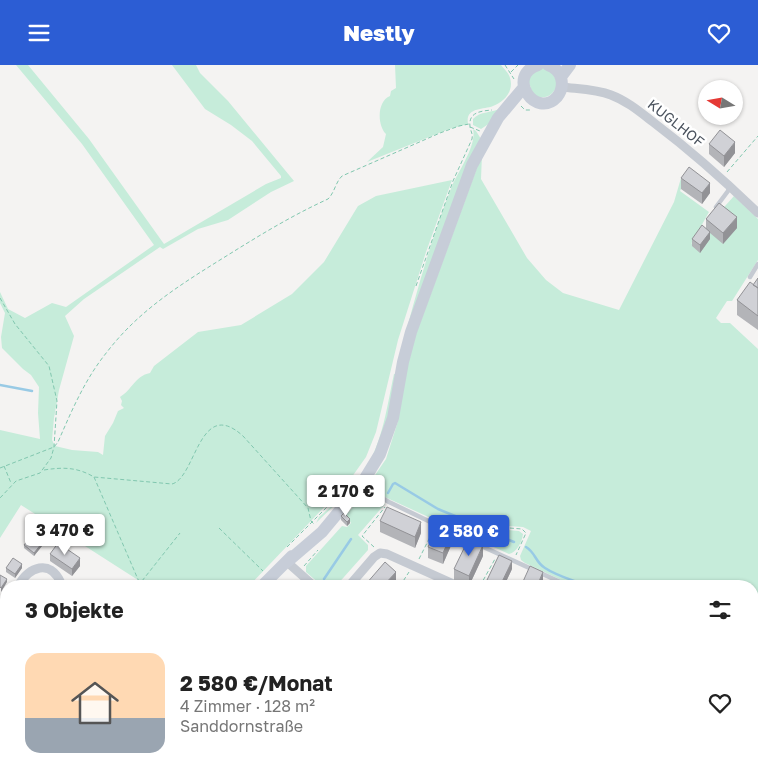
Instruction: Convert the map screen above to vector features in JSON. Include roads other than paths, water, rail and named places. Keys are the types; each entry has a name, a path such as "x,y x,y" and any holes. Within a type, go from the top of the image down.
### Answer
{"street":[{"path":"526,66 524,87 528,97 538,103 549,102 558,96 570,65"},
{"path":"552,66 562,82"},
{"name":"KUGLHOF","path":"562,82 603,92 620,99 684,145 758,213"},
{"path":"267,580 286,555 359,487 375,464 386,441 393,419 403,362 411,332 472,165 488,129 524,87"},
{"path":"488,129 521,106 533,101"},
{"path":"354,580 374,557 380,553 414,566 442,580"},
{"path":"286,555 298,572 307,580"},
{"path":"23,580 29,572 38,568 44,568 55,574 59,580"}],"lane":[{"path":"712,213 728,191 729,185"},
{"path":"750,277 758,264"},
{"path":"359,487 556,580"}],"waterway":[{"path":"0,385 32,391"},
{"path":"388,493 395,483 438,509 514,542"},
{"path":"324,579 351,539"},
{"path":"526,547 545,568 571,580"}]}
